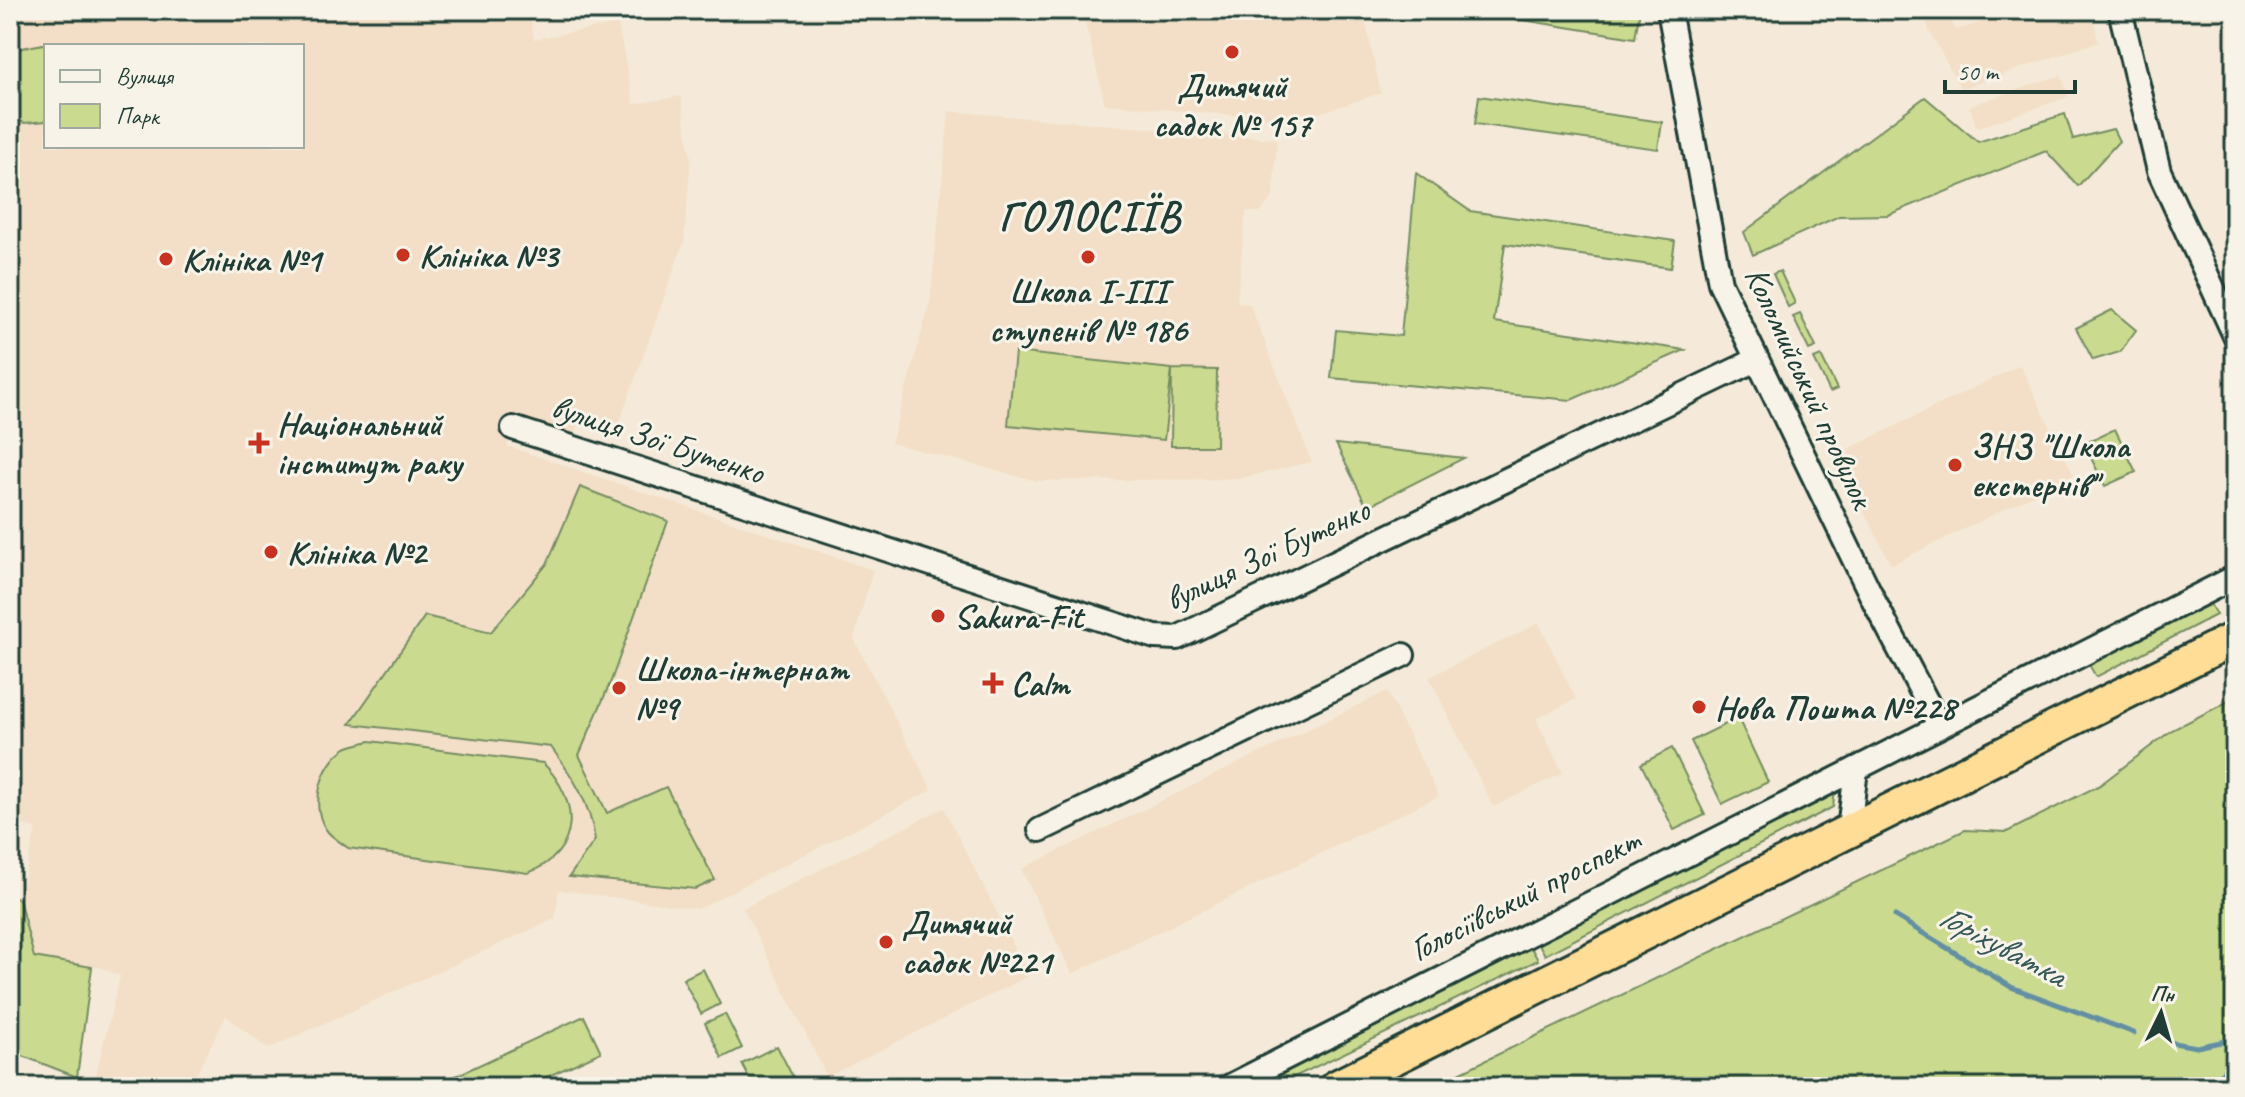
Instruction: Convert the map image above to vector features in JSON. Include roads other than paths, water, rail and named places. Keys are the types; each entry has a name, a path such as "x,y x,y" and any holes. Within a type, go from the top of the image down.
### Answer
{"highway":[{"path":"1336,1087 2235,638"}],"street":[{"name":"Коломийський провулок","path":"1669,10 1720,283 1939,725"},
{"path":"2120,10 2159,171 2226,298 2235,336"},
{"name":"вулиця Зої Бутенко","path":"513,428 1155,637 1177,638 1756,360"},
{"name":"Голосіївський проспект","path":"1228,1087 2235,577"},
{"path":"1040,830 1403,655"},
{"path":"1849,830 1856,769"}],"waterway":[{"name":"Горіхуватка","path":"1895,916 2011,987 2134,1033"},
{"name":"Горіхуватка","path":"2168,1042 2197,1047 2235,1039"},
{"path":"2213,1087 2235,1053"}],"place":[{"name":"Дитячий садок № 157","path":"1232,52"},
{"name":"Клініка №3","path":"403,255"},
{"name":"Школа І-ІІІ ступенів № 186","path":"1088,257"},
{"name":"Клініка №1","path":"166,259"},
{"name":"Національний інститут раку","path":"259,443"},
{"name":"ЗНЗ \"Школа екстернів\"","path":"1955,465"},
{"name":"Клініка №2","path":"271,552"},
{"name":"Sakura-Fit","path":"938,616"},
{"name":"Calm","path":"993,683"},
{"name":"Школа-інтернат №9","path":"619,688"},
{"name":"Нова Пошта №228","path":"1699,707"},
{"name":"Дитячий садок №221","path":"886,942"}],"district":[{"name":"ГОЛОСІЇВ","path":"1090,216"}]}
